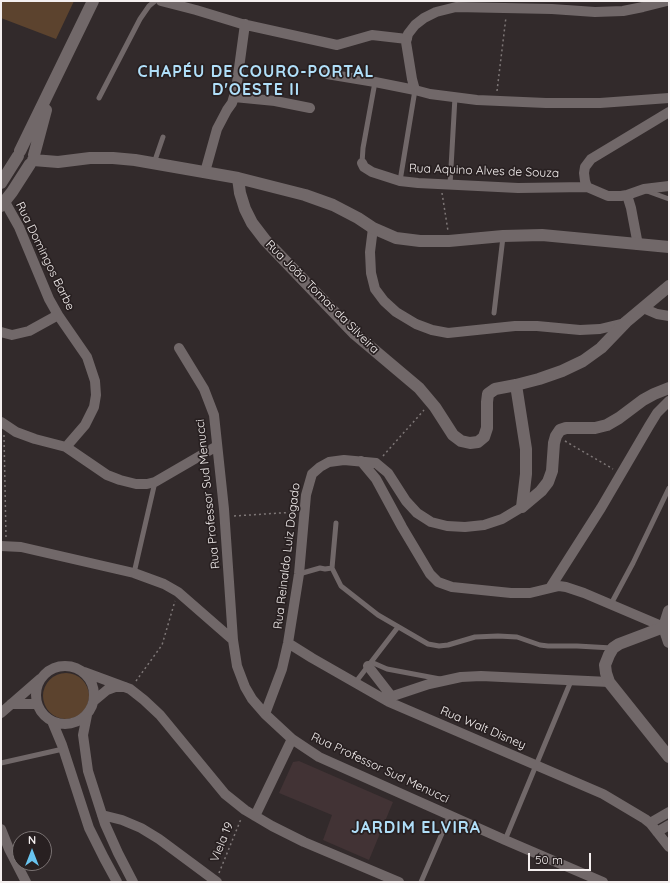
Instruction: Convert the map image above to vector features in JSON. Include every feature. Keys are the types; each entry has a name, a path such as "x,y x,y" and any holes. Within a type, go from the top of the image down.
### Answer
{"street":[{"path":"1,183 19,154 93,1"},
{"path":"161,1 245,24 337,45 372,35 407,39"},
{"path":"415,90 407,53 408,34 415,25 424,18 436,12 456,8 507,8 595,12 623,11 643,8 666,1"},
{"path":"205,172 217,128 234,97 245,24"},
{"path":"327,74 375,82 430,94 496,101 600,104 669,98"},
{"path":"3,204 32,160 54,80"},
{"path":"234,97 275,100 310,108"},
{"path":"669,112 591,159 585,167 584,173 587,186 608,196 621,196 644,189 669,186"},
{"path":"19,154 25,149 30,150 32,160"},
{"path":"32,160 58,162 90,158 113,158 154,163 238,178 305,195 333,206 358,218 373,228 396,238 420,242 503,236 542,235 669,247"},
{"name":"Rua Aquino Alves de Souza","path":"362,163 364,167 372,172 400,180 418,183 518,188 587,186"},
{"name":"Rua João Tomas da Silveira","path":"238,178 240,193 252,223 265,240 355,334 419,388 431,402 453,435 461,441 470,443 478,442 484,437 487,428 488,394 495,389 516,385 562,371 583,361 601,348 626,322 669,286"},
{"path":"627,195 638,245"},
{"name":"Rua Domingos Barbe","path":"3,204 19,227 42,285 58,315 87,357 95,381 96,395 94,407 85,425 66,447"},
{"path":"373,228 370,252 371,273 376,289 384,301 396,312 416,324 432,330 448,333 515,326 537,326 580,330 600,329 626,322"},
{"path":"643,308 657,314 669,316"},
{"path":"2,333 12,334 29,331 58,315"},
{"name":"Rua Professor Sud Menucci","path":"179,348 204,389 214,415 224,517 233,640 238,666 245,687 252,699 265,714 292,739 319,756 505,840 604,882"},
{"path":"516,385 526,449 526,474 522,507"},
{"path":"376,463 388,473 406,501 417,513 431,522 447,526 465,527 484,525 502,519 522,507 537,495 548,482 552,471 554,443 560,430 566,428 595,428 607,425 643,400 669,388"},
{"path":"550,588 568,562 648,426 657,413 669,401"},
{"path":"2,424 16,432 66,447 107,475 136,484 155,482 217,446"},
{"name":"Rua Reinaldo Luiz Dogado","path":"265,714 282,669 288,643 299,574 306,495 312,474 329,462 344,460 376,463"},
{"path":"361,461 376,479 430,574 438,582 452,587 511,593 530,593 560,586 574,589 664,627"},
{"path":"4,546 21,547 134,573 164,584 178,592 233,640"},
{"path":"669,611 664,627 669,642"},
{"path":"664,627 619,644 613,648 606,665 606,673 609,682 669,757"},
{"name":"Rua Walt Disney","path":"288,643 355,683 626,806 650,823 669,847"},
{"path":"369,664 388,698 445,680 481,676 609,682"},
{"path":"1,713 46,672 61,666 73,667 127,688 144,700 160,716 225,794 245,810 304,842 399,882"},
{"path":"41,678 37,686 36,695 37,704 45,717 61,724 70,724 80,721 92,708 94,689 91,680 84,672"},
{"path":"94,700 107,690 115,687 127,688"},
{"path":"11,704 37,704"},
{"path":"87,715 83,735 88,771 102,814 118,853 133,882"},
{"path":"52,721 63,749 89,828 117,882"},
{"path":"255,816 292,739"},
{"path":"650,823 669,812"},
{"path":"102,814 141,828 159,839 216,881"},
{"path":"657,832 669,825"},
{"path":"1,828 9,849 26,882"}],"lane":[{"path":"99,98 140,19 149,6 155,1"},
{"path":"362,163 363,148 375,82"},
{"path":"400,180 415,90"},
{"path":"446,185 455,97"},
{"path":"154,163 163,137"},
{"path":"644,189 669,199"},
{"path":"494,313 503,236"},
{"path":"134,573 155,482"},
{"path":"611,604 633,563 669,488"},
{"path":"336,522 332,568 341,586 378,615 428,644 438,646 448,645 466,639 486,636 517,637 540,645 548,646 613,648"},
{"path":"299,574 320,568 325,570 332,568"},
{"path":"355,683 398,627"},
{"path":"369,664 445,680"},
{"path":"505,840 571,681"},
{"path":"1,763 63,749"},
{"path":"421,882 450,815"}],"path":[{"path":"496,101 507,8"},
{"path":"446,185 448,234"},
{"path":"376,463 431,402"},
{"path":"2,424 4,546"},
{"path":"556,436 620,474"},
{"path":"224,517 304,511"},
{"path":"127,688 162,645 178,592"},
{"name":"Viela 19","path":"216,881 245,810"}],"shaded area":[{"path":"1,1 74,1 56,39 1,18"},
{"path":"61,673 71,673 79,677 85,683 89,691 89,701 85,709 79,715 71,719 61,719 53,715 47,709 43,701 43,691 47,683 53,677"},
{"path":"299,761 393,802 369,860 323,840 332,815 279,793 293,762"}],"district":[{"name":"CHAPÉU DE COURO-PORTAL D'OESTE II","path":"256,81"},
{"name":"JARDIM ELVIRA","path":"416,828"}]}
